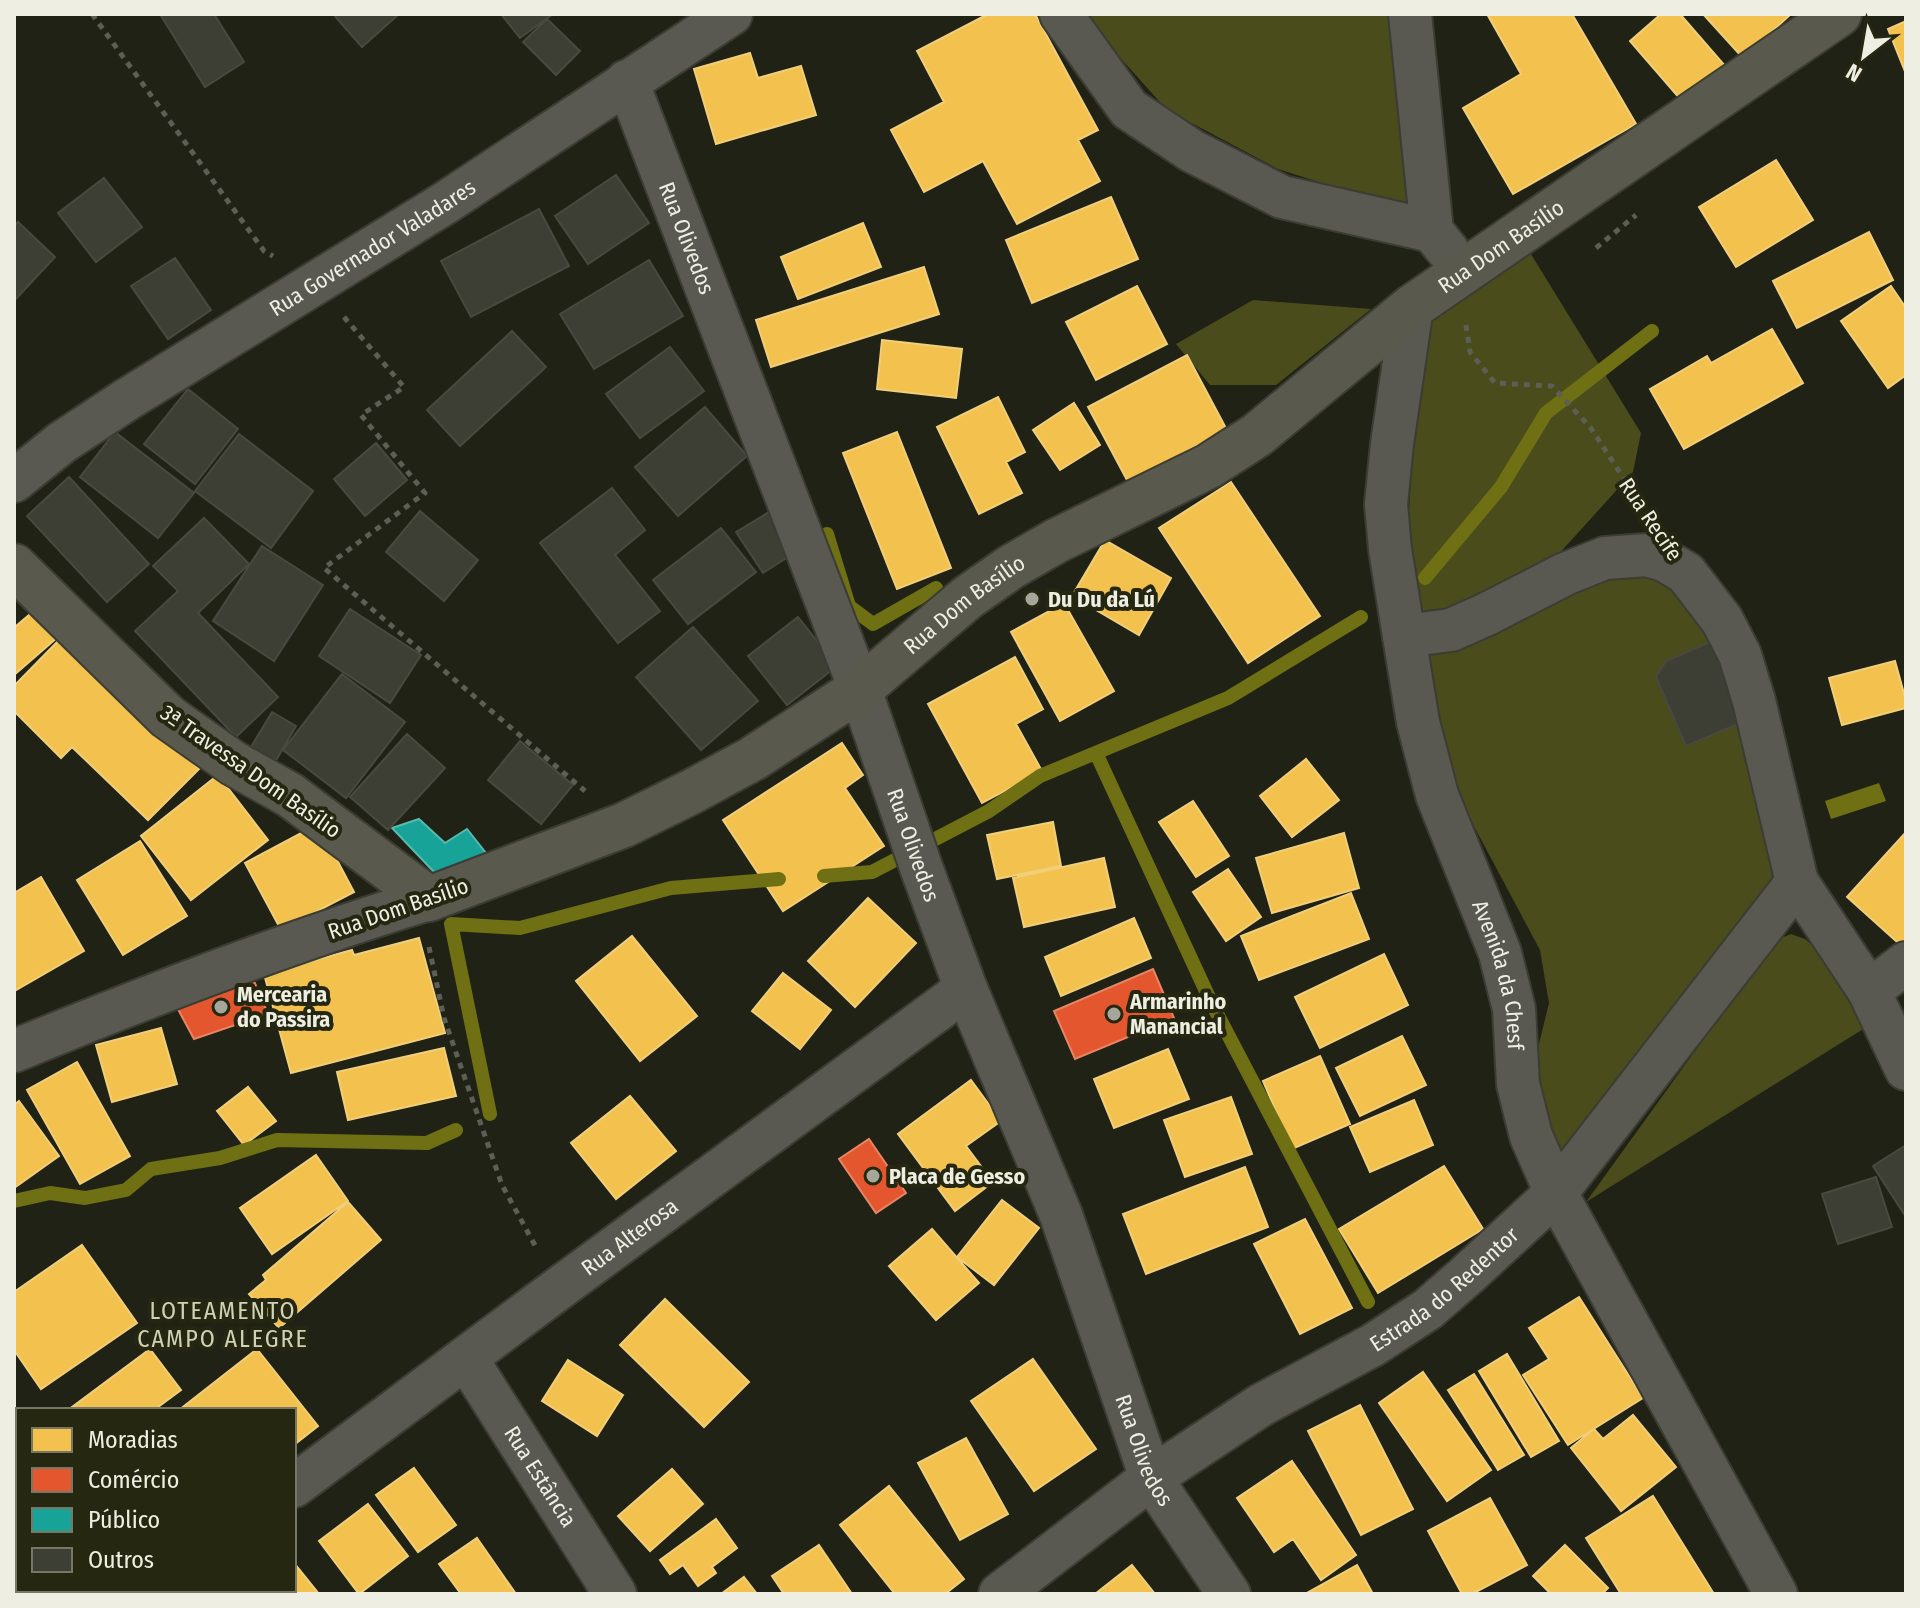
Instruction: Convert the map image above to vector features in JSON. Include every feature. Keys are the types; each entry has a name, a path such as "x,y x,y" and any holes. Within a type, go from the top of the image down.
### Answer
{"street":[{"name":"Rua Governador Valadares","path":"14,481 61,443 126,400 445,203 731,14"},
{"path":"1061,14 1129,109 1192,151 1282,197 1432,231"},
{"path":"1410,14 1432,231 1464,270"},
{"name":"Rua Dom Basílio","path":"14,1051 236,963 424,900 624,825 752,759 860,689 968,597 1011,567 1056,541 1209,466 1257,435 1412,307 1839,14"},
{"name":"Rua Olivedos","path":"627,81 860,689 966,989 1061,1215 1151,1478 1229,1594"},
{"name":"Avenida da Chesf","path":"1412,307 1386,504 1390,549 1418,722 1437,795 1500,953 1514,1009 1518,1084 1531,1136 1556,1193 1776,1594"},
{"path":"1404,636 1451,630 1565,574 1605,558 1647,555 1664,560 1686,573"},
{"name":"3ª Travessa Dom Basílio","path":"14,566 168,717 233,763 290,795 424,900"},
{"name":"Rua Recife","path":"1686,573 1722,620 1740,655 1797,882 1869,991 1906,1069"},
{"name":"Estrada do Redentor","path":"1000,1594 1151,1478 1261,1405 1373,1345 1428,1309 1556,1193 1797,882"},
{"path":"1869,991 1906,963"},
{"name":"Rua Alterosa","path":"296,1485 966,989"},
{"name":"Rua Estância","path":"466,1358 615,1594"}],"path":[{"path":"92,14 264,251"},
{"name":"Rua Recife","path":"1464,270 1470,352 1495,383 1552,386 1590,427 1686,573"},
{"path":"315,283 404,387 361,415 425,493 324,568 624,825"},
{"path":"424,900 444,1018 502,1185 558,1289"}],"shaded area":[{"path":"1081,14 1393,14 1422,215 1278,169 1167,110"},
{"path":"1526,246 1641,433 1633,472 1557,556 1497,596 1421,622 1408,602 1409,510 1421,328"},
{"path":"1253,300 1371,309 1276,385 1210,385 1176,344"},
{"path":"1642,572 1682,587 1710,642 1667,661 1656,677 1686,745 1745,721 1781,882 1562,1170 1538,1101 1537,1052 1549,1003 1540,950 1453,787 1417,655 1600,576"},
{"path":"1879,783 1886,801 1831,819 1825,801"},
{"path":"1791,934 1805,939 1829,959 1868,1026 1586,1202 1775,940"}],"building: Moradias":[{"path":"988,14 1035,14 1098,130 1078,140 1100,181 1017,224 983,161 924,192 891,130 944,102 917,51"},
{"path":"1487,14 1572,14 1636,124 1513,194 1463,108 1521,74"},
{"path":"1661,14 1680,14 1725,66 1682,101 1630,41"},
{"path":"1703,14 1791,14 1743,58"},
{"path":"1906,21 1906,74 1888,29"},
{"path":"750,53 758,78 801,66 816,115 716,144 694,69"},
{"path":"1776,160 1813,220 1736,267 1699,207"},
{"path":"1111,197 1138,259 1032,303 1006,240"},
{"path":"863,223 881,267 798,299 781,257"},
{"path":"1869,232 1893,280 1797,328 1773,281"},
{"path":"924,267 939,314 771,367 756,320"},
{"path":"1137,286 1167,344 1096,380 1066,322"},
{"path":"1891,286 1906,308 1906,375 1888,388 1841,321"},
{"path":"1772,329 1803,383 1684,449 1650,389 1707,356 1711,363"},
{"path":"882,340 962,349 956,398 877,389"},
{"path":"1187,355 1227,430 1128,482 1088,407"},
{"path":"998,397 1025,452 1006,462 1022,493 979,514 937,427"},
{"path":"1074,403 1100,445 1060,470 1033,430"},
{"path":"897,432 951,568 897,589 843,453"},
{"path":"1231,482 1320,616 1248,663 1159,528"},
{"path":"1105,540 1171,578 1139,635 1072,596"},
{"path":"1064,603 1114,691 1060,721 1011,632"},
{"path":"35,610 58,637 14,675 14,624 16,626"},
{"path":"63,636 199,769 148,820 72,747 61,758 14,711 14,686"},
{"path":"1015,657 1043,709 1016,724 1042,771 982,803 928,704"},
{"path":"1895,661 1906,708 1842,725 1829,678"},
{"path":"842,743 863,775 845,788 884,846 783,911 723,820"},
{"path":"1306,759 1339,800 1292,837 1260,796"},
{"path":"218,775 268,840 191,900 141,836"},
{"path":"1193,801 1229,856 1196,877 1159,822"},
{"path":"1053,822 1061,866 997,879 987,835"},
{"path":"318,824 354,892 281,930 245,863"},
{"path":"1906,832 1906,950 1847,897"},
{"path":"1344,833 1359,888 1272,913 1256,858"},
{"path":"140,841 187,916 123,955 77,880"},
{"path":"1104,858 1115,907 1024,927 1013,878"},
{"path":"1228,869 1261,917 1226,941 1193,892"},
{"path":"41,877 84,951 16,990 14,893"},
{"path":"1351,893 1369,939 1259,980 1241,936"},
{"path":"868,898 916,943 855,1007 808,961"},
{"path":"1134,918 1151,958 1061,996 1045,957"},
{"path":"632,936 697,1016 640,1061 576,981"},
{"path":"419,938 445,1033 291,1073 264,974 352,950 354,955"},
{"path":"1384,954 1408,1005 1320,1048 1295,997"},
{"path":"783,973 831,1010 800,1049 752,1011"},
{"path":"161,1028 177,1084 112,1102 96,1045"},
{"path":"1402,1036 1426,1085 1360,1116 1336,1068"},
{"path":"444,1048 456,1096 348,1120 337,1072"},
{"path":"1168,1049 1189,1099 1114,1128 1094,1079"},
{"path":"1320,1056 1350,1124 1292,1149 1263,1081"},
{"path":"77,1062 130,1156 80,1184 27,1090"},
{"path":"971,1080 1001,1121 966,1146 993,1182 955,1211 898,1134"},
{"path":"248,1087 276,1121 244,1145 217,1111"},
{"path":"630,1096 676,1151 616,1199 571,1143"},
{"path":"1231,1097 1252,1154 1185,1177 1164,1120"},
{"path":"1414,1100 1433,1145 1370,1172 1350,1127"},
{"path":"19,1101 59,1156 14,1188 14,1105"},
{"path":"316,1155 348,1201 272,1254 240,1208"},
{"path":"1444,1166 1483,1229 1378,1293 1339,1229"},
{"path":"1245,1167 1268,1227 1146,1274 1123,1214"},
{"path":"1002,1200 1039,1228 994,1285 957,1257"},
{"path":"348,1202 381,1240 279,1328 249,1294 266,1280 263,1275"},
{"path":"1305,1219 1352,1308 1300,1334 1254,1244"},
{"path":"932,1229 979,1283 936,1320 889,1266"},
{"path":"82,1245 137,1323 41,1389 14,1350 14,1292"},
{"path":"1579,1297 1643,1398 1568,1445 1523,1375 1549,1359 1529,1328"},
{"path":"665,1299 749,1382 704,1427 620,1345"},
{"path":"150,1349 181,1390 157,1408 71,1408"},
{"path":"257,1349 318,1426 296,1443 296,1408 182,1408"},
{"path":"1507,1354 1559,1441 1531,1457 1479,1371"},
{"path":"1033,1359 1096,1449 1034,1491 971,1401"},
{"path":"568,1360 623,1395 597,1436 542,1401"},
{"path":"1423,1372 1491,1470 1447,1501 1379,1403"},
{"path":"1474,1374 1524,1455 1498,1470 1448,1390"},
{"path":"1360,1405 1413,1509 1361,1535 1308,1431"},
{"path":"1633,1415 1676,1467 1621,1511 1571,1448 1594,1429 1603,1439"},
{"path":"966,1438 1008,1514 960,1540 918,1463"},
{"path":"1292,1461 1356,1555 1321,1580 1293,1539 1274,1552 1237,1498"},
{"path":"414,1468 456,1525 418,1552 376,1495"},
{"path":"672,1469 703,1504 650,1551 618,1516"},
{"path":"889,1486 964,1579 945,1594 895,1594 840,1525"},
{"path":"1653,1496 1714,1594 1621,1594 1586,1538"},
{"path":"1490,1498 1527,1565 1472,1594 1462,1594 1428,1531"},
{"path":"368,1504 408,1556 359,1594 319,1541"},
{"path":"716,1519 737,1548 712,1567 716,1573 698,1586 683,1565 670,1574 660,1560"},
{"path":"477,1538 516,1594 461,1594 439,1564"},
{"path":"819,1545 852,1594 784,1594 772,1576"},
{"path":"1565,1545 1608,1588 1602,1594 1551,1594 1533,1576"},
{"path":"296,1565 319,1594 262,1592 296,1592"},
{"path":"1132,1565 1155,1594 1095,1594"},
{"path":"1357,1565 1373,1594 1305,1594"},
{"path":"744,1577 757,1594 721,1594"}],"building: Comércio":[{"name":"Armarinho Manancial","path":"1153,969 1174,1018 1075,1059 1054,1011"},
{"name":"Mercearia do Passira","path":"251,974 268,1014 194,1039 173,1000"},
{"name":"Placa de Gesso","path":"869,1139 906,1193 876,1213 839,1159"}],"building: Público":[{"path":"419,819 445,843 467,829 486,853 435,873 392,828"}],"building: Outros":[{"path":"160,14 214,14 244,62 205,87"},
{"path":"333,14 399,14 362,47"},
{"path":"501,14 553,14 520,38"},
{"path":"547,19 580,51 556,75 523,42"},
{"path":"616,175 649,223 588,264 555,216"},
{"path":"104,178 142,227 96,262 58,213"},
{"path":"539,209 569,266 471,317 441,261"},
{"path":"18,222 55,257 14,301 14,226"},
{"path":"175,258 211,310 168,339 131,286"},
{"path":"649,260 683,316 594,369 560,314"},
{"path":"512,331 546,367 460,446 427,410"},
{"path":"670,347 704,391 640,438 606,394"},
{"path":"188,389 238,429 195,484 144,444"},
{"path":"705,407 747,456 678,516 635,467"},
{"path":"115,432 194,493 158,538 80,477"},
{"path":"239,434 313,491 271,548 195,491"},
{"path":"376,443 407,480 365,516 334,479"},
{"path":"69,477 149,564 107,602 27,516"},
{"path":"612,488 645,530 615,555 660,611 618,643 540,543"},
{"path":"774,509 799,550 763,573 736,532"},
{"path":"420,511 478,560 444,601 386,552"},
{"path":"204,518 249,564 198,613 278,697 236,737 135,631 178,591 153,566"},
{"path":"721,528 756,572 688,624 653,580"},
{"path":"262,546 323,585 274,661 213,621"},
{"path":"350,609 421,655 390,703 319,656"},
{"path":"798,617 837,666 787,705 748,656"},
{"path":"693,627 758,701 701,750 636,677"},
{"path":"1710,642 1745,721 1686,746 1656,677 1666,661"},
{"path":"342,674 405,722 346,798 283,750"},
{"path":"272,712 296,726 275,762 251,747"},
{"path":"407,734 445,768 388,830 350,797"},
{"path":"520,741 573,785 541,824 488,780"},
{"path":"1906,1145 1906,1217 1873,1166"},
{"path":"1876,1177 1892,1227 1838,1244 1822,1194"}],"waterway":[{"path":"1425,578 1501,487 1546,413 1652,331"},
{"path":"827,534 849,606 873,624 936,588"},
{"path":"824,876 872,872 989,811 1040,776 1228,698 1361,617"},
{"path":"1096,753 1212,1004 1368,1302"},
{"path":"490,1114 451,924 520,928 671,888 779,879"},
{"path":"14,1201 50,1193 85,1198 126,1190 151,1169 220,1158 277,1140 427,1143 456,1130"}],"place":[{"name":"Du Du da Lú","path":"1032,599"},
{"name":"Mercearia do Passira","path":"221,1007"},
{"name":"Armarinho Manancial","path":"1114,1014"},
{"name":"Placa de Gesso","path":"873,1176"}],"district":[{"name":"LOTEAMENTO CAMPO ALEGRE","path":"223,1325"}]}
